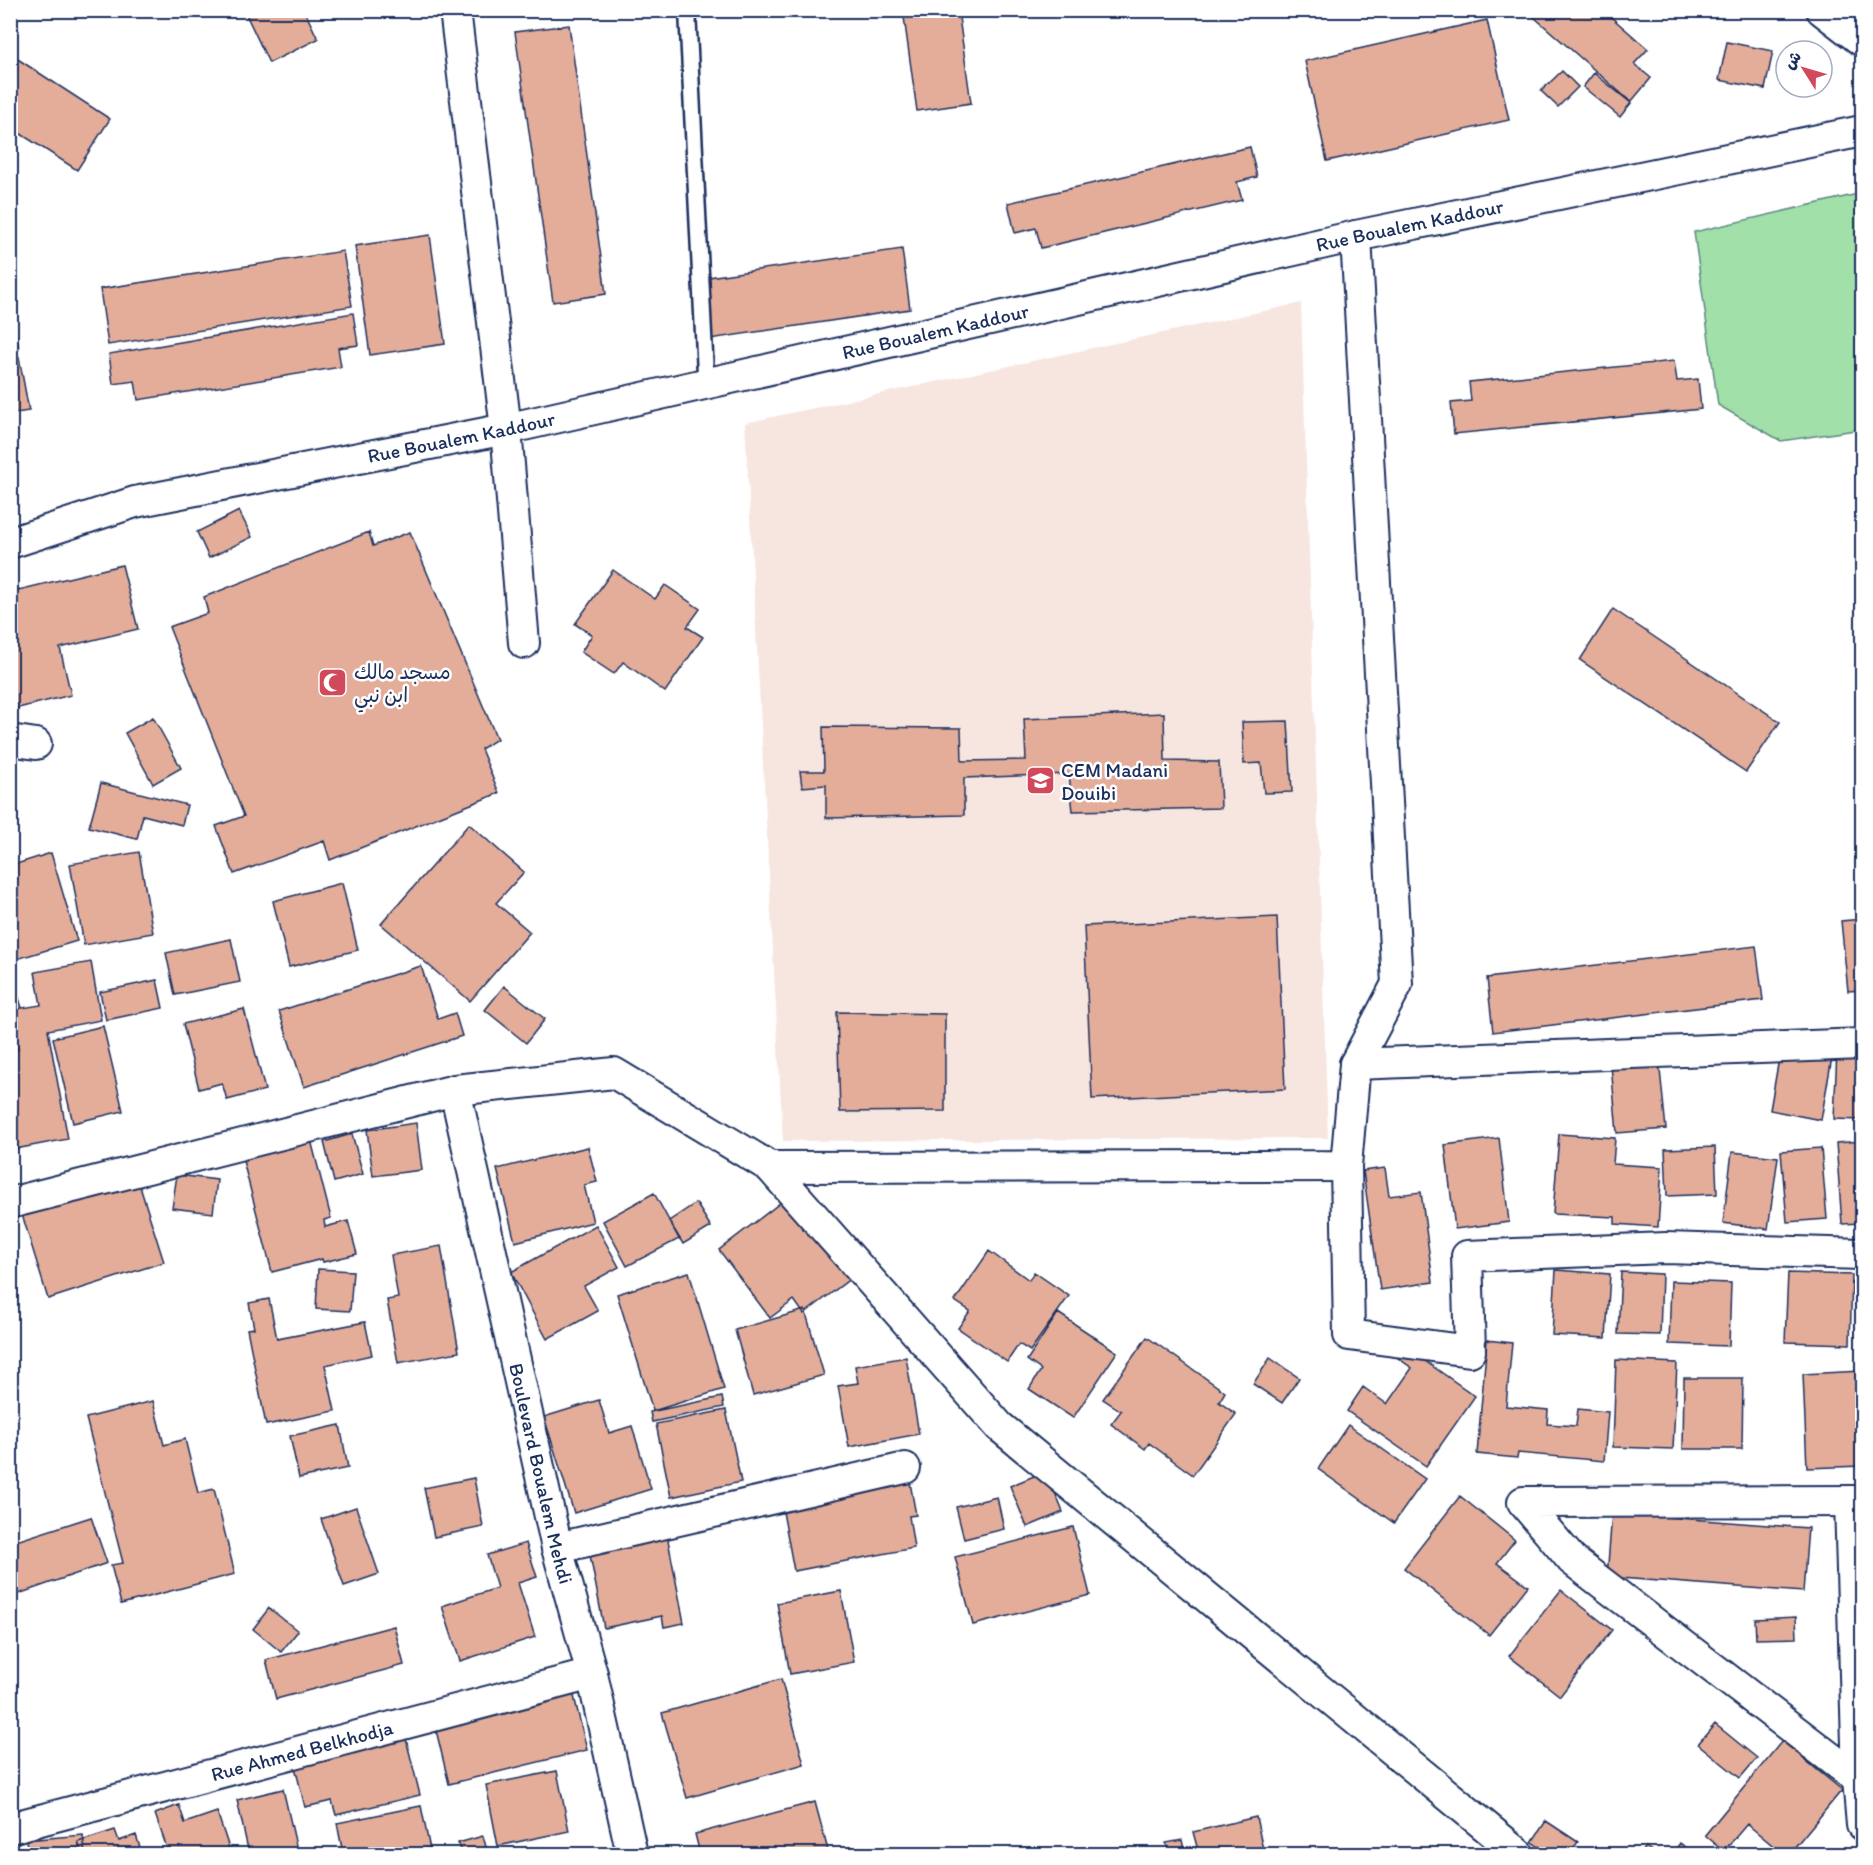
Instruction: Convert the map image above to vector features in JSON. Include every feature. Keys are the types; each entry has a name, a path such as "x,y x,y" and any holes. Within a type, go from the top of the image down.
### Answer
{"street":[{"path":"455,10 506,429 524,643"},
{"path":"1822,10 1863,40"},
{"name":"Rue Boualem Kaddour","path":"10,543 135,502 506,429 1356,236 1863,131"},
{"path":"1356,236 1397,984 1355,1064 1346,1166 1348,1335 1470,1351 1467,1256 1666,1248 1863,1254"},
{"path":"1355,1064 1863,1044"},
{"path":"10,1203 455,1090 614,1073 770,1167 999,1426 1518,1853"},
{"name":"Boulevard Boualem Mehdi","path":"455,1090 557,1548 592,1674 632,1854"},
{"path":"770,1167 1346,1166"},
{"path":"557,1548 905,1468"},
{"path":"1858,1779 1572,1560 1523,1502 1856,1501 1858,1779 1863,1825"},
{"name":"Rue Ahmed Belkhodja","path":"10,1828 592,1674"}],"lane":[{"path":"690,10 688,21 705,384"}],"shaded area":[{"name":"CEM Madani Douibi","path":"1301,303 1328,1138 783,1141 745,423"}],"green space":[{"path":"1862,193 1862,429 1781,441 1718,405 1694,232"}],"building":[{"path":"244,10 304,10 318,39 269,63"},
{"path":"903,10 958,10 971,103 917,111"},
{"path":"1526,10 1603,10 1648,49 1634,64 1651,78 1631,102"},
{"path":"1487,20 1509,120 1327,161 1305,61"},
{"path":"569,25 606,294 553,302 515,32"},
{"path":"1727,42 1773,51 1765,89 1719,80"},
{"path":"10,54 110,119 77,170 10,127"},
{"path":"1562,71 1578,87 1558,107 1541,91"},
{"path":"1594,73 1631,103 1620,117 1583,87"},
{"path":"1250,147 1257,177 1237,182 1242,200 1041,248 1036,228 1015,233 1008,203"},
{"path":"430,235 445,344 370,355 355,246"},
{"path":"902,249 910,309 710,339 702,278"},
{"path":"343,251 352,306 108,345 100,289"},
{"path":"10,305 19,349 10,351"},
{"path":"353,313 358,345 338,348 341,367 138,400 135,381 113,384 109,354"},
{"path":"19,357 29,411 10,414 10,359"},
{"path":"1674,361 1677,381 1698,379 1701,409 1454,434 1451,403 1471,401 1469,382"},
{"path":"239,511 252,537 209,558 197,532"},
{"name":"مسجد مالك ابن نبي","path":"369,532 373,546 410,532 497,739 481,749 499,793 330,860 324,841 234,874 216,826 244,816 169,627 208,613 204,597"},
{"path":"122,565 138,629 60,648 71,695 10,710 10,592"},
{"path":"613,570 655,599 665,585 700,609 687,627 703,637 665,692 623,662 614,674 581,652 592,635 575,624"},
{"path":"1613,609 1780,722 1746,772 1580,660"},
{"path":"1164,713 1165,761 1219,762 1221,808 1073,811 1069,774 964,778 964,815 826,818 826,785 802,787 800,771 824,771 823,727 961,728 962,761 1026,760 1024,719"},
{"path":"153,717 181,768 153,784 125,733"},
{"path":"1288,721 1292,792 1264,793 1261,763 1244,764 1242,722"},
{"path":"101,783 187,805 182,825 143,815 137,839 89,827"},
{"path":"469,824 524,872 496,903 530,932 470,1001 381,924"},
{"path":"139,852 153,933 84,945 70,864"},
{"path":"51,853 77,941 10,961 10,866"},
{"path":"342,883 358,950 289,967 273,901"},
{"path":"1277,917 1285,1089 1092,1099 1084,926"},
{"path":"1862,919 1862,990 1848,991 1841,921"},
{"path":"231,939 240,982 175,995 166,953"},
{"path":"1756,946 1763,1000 1493,1032 1487,978"},
{"path":"91,962 101,1020 48,1030 68,1139 10,1150 10,1052 18,1050 10,1010 41,1005 35,972"},
{"path":"421,966 438,1019 455,1013 462,1036 304,1087 279,1011"},
{"path":"10,969 22,1008 10,1011"},
{"path":"157,980 163,1008 106,1020 100,992"},
{"path":"504,986 545,1019 526,1043 485,1010"},
{"path":"244,1009 265,1090 227,1100 222,1083 199,1089 183,1024"},
{"path":"837,1012 945,1014 945,1111 840,1112"},
{"path":"103,1026 123,1111 73,1123 53,1038"},
{"path":"1781,1047 1832,1057 1821,1120 1770,1110"},
{"path":"1837,1050 1862,1051 1862,1120 1834,1119"},
{"path":"1659,1060 1666,1129 1617,1133 1611,1065"},
{"path":"416,1123 422,1170 373,1176 367,1130"},
{"path":"352,1134 363,1174 334,1182 324,1142"},
{"path":"1559,1134 1615,1138 1613,1164 1662,1167 1658,1227 1615,1224 1615,1217 1553,1214"},
{"path":"1499,1138 1509,1222 1455,1229 1445,1145"},
{"path":"311,1140 331,1218 324,1220 325,1227 348,1221 357,1254 323,1262 322,1259 272,1272 242,1157"},
{"path":"1862,1141 1862,1223 1842,1224 1836,1143"},
{"path":"588,1147 597,1182 584,1185 593,1222 515,1242 497,1169"},
{"path":"1715,1147 1717,1194 1667,1196 1665,1149"},
{"path":"1821,1148 1827,1219 1787,1222 1781,1151"},
{"path":"1732,1152 1778,1157 1768,1229 1723,1223"},
{"path":"1385,1168 1389,1196 1421,1192 1433,1282 1380,1290 1363,1171"},
{"path":"136,1174 164,1262 48,1299 21,1211"},
{"path":"177,1175 217,1180 213,1213 172,1208"},
{"path":"654,1193 679,1239 627,1266 603,1221"},
{"path":"789,1196 851,1278 804,1314 794,1300 770,1318 719,1250"},
{"path":"696,1203 711,1227 683,1244 669,1221"},
{"path":"596,1225 619,1267 584,1286 598,1311 547,1339 511,1272"},
{"path":"441,1246 459,1352 398,1363 387,1300 398,1298 391,1255"},
{"path":"989,1251 1029,1280 1034,1272 1069,1296 1030,1351 1019,1344 1007,1362 958,1328 970,1311 955,1301"},
{"path":"318,1269 353,1271 350,1311 316,1309"},
{"path":"1556,1270 1610,1274 1606,1338 1552,1335"},
{"path":"689,1272 724,1389 653,1411 617,1294"},
{"path":"1621,1272 1662,1274 1660,1335 1618,1334"},
{"path":"1788,1273 1852,1275 1850,1344 1785,1342"},
{"path":"1671,1281 1731,1283 1729,1346 1669,1344"},
{"path":"269,1299 277,1339 365,1322 372,1355 325,1365 335,1411 266,1425 247,1329 254,1328 249,1303"},
{"path":"805,1310 824,1375 753,1395 735,1330"},
{"path":"1058,1313 1117,1352 1073,1418 1029,1389 1041,1370 1027,1360"},
{"path":"1147,1337 1225,1392 1219,1402 1236,1414 1193,1475 1149,1443 1145,1449 1111,1424 1121,1411 1103,1399"},
{"path":"1487,1340 1512,1343 1506,1406 1548,1410 1547,1424 1576,1426 1578,1409 1608,1412 1604,1461 1518,1453 1517,1458 1477,1454"},
{"path":"1405,1347 1475,1396 1426,1466 1347,1411 1363,1387 1387,1404 1412,1368 1398,1358"},
{"path":"906,1357 919,1434 849,1447 838,1386 858,1383 855,1366"},
{"path":"1270,1358 1299,1378 1282,1403 1253,1384"},
{"path":"1616,1360 1677,1363 1673,1449 1613,1447"},
{"path":"1862,1371 1862,1466 1807,1468 1803,1374"},
{"path":"1684,1378 1743,1378 1742,1449 1683,1449"},
{"path":"722,1397 724,1407 652,1422 650,1412"},
{"path":"599,1400 609,1433 632,1426 651,1489 574,1513 544,1417"},
{"path":"153,1401 164,1445 185,1439 198,1493 214,1489 235,1574 121,1604 111,1565 123,1563 86,1418"},
{"path":"726,1410 741,1482 671,1497 656,1424"},
{"path":"340,1425 348,1468 299,1478 290,1436"},
{"path":"1348,1425 1425,1479 1394,1523 1318,1469"},
{"path":"1046,1471 1063,1512 1027,1527 1010,1486"},
{"path":"909,1477 916,1515 909,1516 914,1548 794,1571 781,1501"},
{"path":"474,1478 483,1527 434,1537 424,1488"},
{"path":"1460,1496 1515,1540 1497,1563 1528,1586 1489,1635 1404,1568"},
{"path":"997,1497 1004,1529 964,1539 956,1507"},
{"path":"356,1507 379,1574 344,1586 321,1519"},
{"path":"1612,1513 1808,1528 1803,1592 1607,1577"},
{"path":"91,1517 107,1563 10,1597 10,1543"},
{"path":"1073,1527 1090,1595 973,1625 955,1557"},
{"path":"667,1535 684,1623 664,1627 662,1616 604,1628 589,1550"},
{"path":"526,1543 537,1577 518,1583 535,1637 460,1661 442,1606 497,1588 487,1555"},
{"path":"1561,1590 1612,1630 1560,1696 1509,1656"},
{"path":"841,1591 854,1662 790,1674 777,1603"},
{"path":"269,1608 298,1631 281,1652 253,1629"},
{"path":"1796,1617 1797,1638 1756,1639 1755,1619"},
{"path":"394,1626 404,1665 276,1699 266,1660"},
{"path":"781,1679 804,1764 687,1798 662,1713"},
{"path":"573,1692 587,1750 449,1784 435,1726"},
{"path":"1715,1724 1757,1758 1740,1778 1698,1744"},
{"path":"405,1735 420,1795 336,1815 332,1801 305,1807 294,1763"},
{"path":"1782,1741 1842,1790 1789,1854 1783,1854 1747,1824 1724,1851 1705,1835"},
{"path":"557,1771 569,1831 498,1846 486,1785"},
{"path":"283,1789 298,1854 249,1854 237,1800"},
{"path":"815,1802 829,1854 700,1854 695,1834"},
{"path":"179,1805 185,1823 217,1812 231,1854 169,1854 155,1814"},
{"path":"421,1806 431,1854 343,1854 337,1823"},
{"path":"1256,1817 1264,1854 1199,1854 1193,1832"},
{"path":"1546,1821 1578,1842 1569,1854 1550,1854 1532,1842"},
{"path":"115,1830 119,1841 136,1835 142,1854 82,1854 78,1842"},
{"path":"83,1835 85,1854 28,1854 26,1840"},
{"path":"483,1836 488,1854 461,1854 458,1843"},
{"path":"1182,1840 1185,1854 1169,1854 1166,1843"},
{"path":"1680,1843 1695,1854 1672,1854"},
{"path":"1646,1847 1656,1854 1640,1854"}],"place":[{"name":"مسجد مالك ابن نبي","path":"333,683"},
{"name":"CEM Madani Douibi","path":"1040,781"}]}
